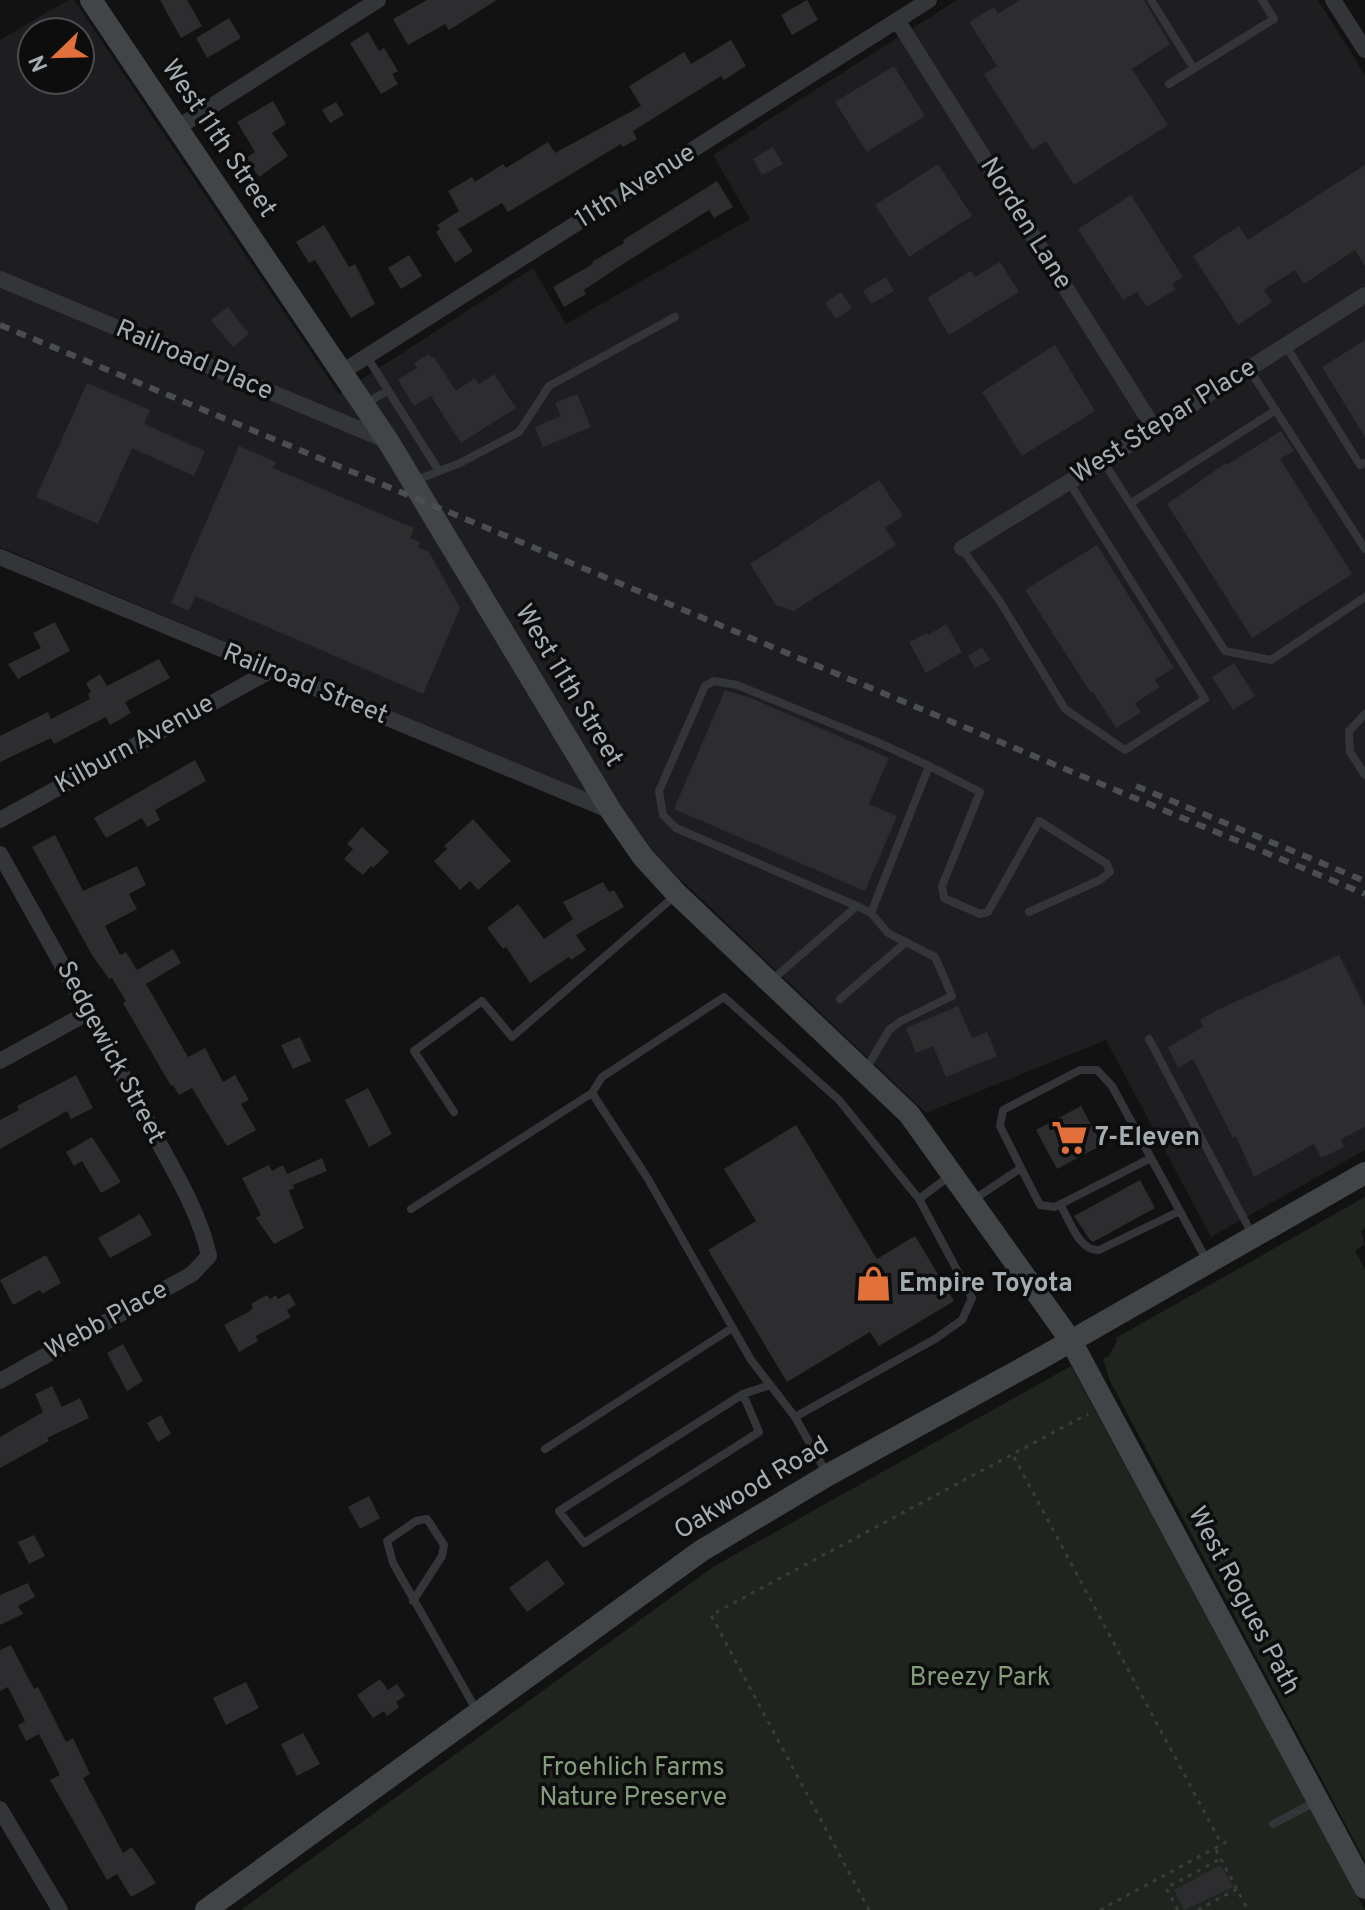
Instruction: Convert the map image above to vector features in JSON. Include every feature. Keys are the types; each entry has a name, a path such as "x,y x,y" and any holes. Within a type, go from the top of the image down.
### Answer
{"street":[{"name":"West 11th Street","path":"91,0 388,441 611,811 643,857 677,894 909,1114 1071,1341"},
{"path":"177,128 378,0"},
{"name":"11th Avenue","path":"342,372 929,0"},
{"path":"1333,0 1365,50"},
{"name":"Norden Lane","path":"897,20 1154,428"},
{"name":"Railroad Place","path":"0,279 388,441"},
{"name":"West Stepar Place","path":"962,548 1365,295"},
{"name":"Railroad Street","path":"0,557 611,811"},
{"name":"Kilburn Avenue","path":"0,820 270,671"},
{"name":"Sedgewick Street","path":"0,854 89,1012 203,1230 209,1256"},
{"path":"0,1061 89,1012"},
{"name":"Oakwood Road","path":"206,1910 701,1551 828,1475 1365,1173"},
{"name":"Webb Place","path":"0,1381 192,1274 209,1256"},
{"name":"West Rogues Path","path":"1071,1341 1365,1888"},
{"path":"0,1809 60,1910"}],"lane":[{"path":"1151,0 1194,69"},
{"path":"1169,84 1274,19 1262,0"},
{"path":"413,482 460,463 519,432 549,386 675,317"},
{"path":"1286,346 1360,465 1365,463"},
{"path":"367,356 439,471"},
{"path":"1249,369 1365,549"},
{"path":"363,405 387,391"},
{"path":"1131,503 1276,410"},
{"path":"1103,461 1225,651 1271,660 1365,597"},
{"path":"962,548 999,600 1065,709 1125,750 1205,699 1068,482"},
{"path":"864,1071 889,1030 952,996 935,957 888,933 871,913 676,828 663,815 659,791 705,686 714,681 737,685 877,742 980,792 942,886 944,898 980,914 988,912 1039,821 1107,864 1110,872 1100,880 1029,912"},
{"path":"1365,714 1349,731 1350,752 1365,775"},
{"path":"871,913 929,766"},
{"path":"454,1112 414,1051 482,1001 512,1037 677,894"},
{"path":"771,981 857,906"},
{"path":"840,999 906,942"},
{"path":"411,1209 592,1093 602,1077 724,997 839,1100 919,1199 972,1298 962,1320 935,1339 795,1417"},
{"path":"1149,1039 1253,1236"},
{"path":"1151,1158 1055,1207 1040,1205 1000,1126 1003,1110 1080,1070 1097,1070 1112,1086 1208,1262"},
{"path":"592,1093 648,1179 751,1360 795,1417 828,1475"},
{"path":"971,1201 1021,1168"},
{"path":"919,1199 952,1175"},
{"path":"1060,1204 1084,1246 1091,1251 1180,1211"},
{"path":"545,1449 732,1328"},
{"path":"743,1394 759,1432 719,1458 584,1543 559,1511 743,1394 770,1385"},
{"path":"413,1601 442,1556 444,1545 427,1519 416,1521 387,1541 393,1563 413,1601 478,1712"},
{"path":"1273,1824 1318,1800"}],"path":[{"path":"869,1910 711,1615 1091,1412"},
{"path":"1013,1456 1222,1845"},
{"path":"1100,1910 1232,1839"},
{"path":"1215,1849 1248,1910"},
{"path":"1178,1910 1166,1888 1220,1859"},
{"path":"1171,1872 1177,1882"},
{"path":"1198,1910 1237,1889"}],"shaded area":[{"path":"68,0 74,0 85,16 41,16"},
{"path":"957,0 1318,0 1365,75 1365,1150 1211,1237 1106,1040 926,1113 658,858 622,808 0,547 0,40 16,31 16,96 96,96 96,33 339,394 533,268 566,324 750,219 713,155"}],"green space":[{"path":"1365,1197 1365,1228 1361,1231 1365,1244 1355,1251 1365,1269 1365,1861 1110,1381 1103,1359 1109,1356 1116,1338"},
{"name":"Breezy Park","path":"1071,1366 1365,1910 241,1910 713,1567"}],"building":[{"path":"160,0 187,0 202,26 181,38"},
{"path":"427,0 497,0 449,30 445,24 408,45 393,19"},
{"path":"807,0 818,20 792,35 781,15"},
{"path":"1020,0 1144,0 1170,44 1132,69 1168,125 1074,185 1046,141 1032,150 984,74 997,66 969,22 994,7 998,14"},
{"path":"229,18 241,38 207,58 196,38"},
{"path":"368,32 379,51 384,48 398,71 392,74 398,84 381,94 350,43"},
{"path":"731,40 746,66 724,80 721,76 633,131 637,139 623,147 621,144 508,212 502,203 458,229 473,251 455,263 436,232 440,229 437,225 459,211 448,191 472,177 475,182 503,164 506,168 548,142 555,153 641,106 629,86 684,52 691,64"},
{"path":"894,66 925,116 867,152 835,102"},
{"path":"273,101 286,124 272,133 288,156 259,177 246,158 255,152 237,122"},
{"path":"336,102 344,115 330,123 322,110"},
{"path":"773,147 783,164 762,175 753,159"},
{"path":"938,164 972,216 909,257 875,205"},
{"path":"1365,165 1365,266 1355,250 1304,284 1295,270 1264,290 1272,302 1238,325 1193,256 1239,226 1248,240"},
{"path":"717,181 733,207 714,218 709,210 584,290 586,294 564,307 553,287"},
{"path":"1131,195 1183,277 1172,284 1176,289 1147,307 1137,292 1123,300 1078,229"},
{"path":"324,225 349,267 355,264 375,304 351,318 315,260 309,263 296,242"},
{"path":"409,255 422,276 401,289 388,268"},
{"path":"1000,262 1019,292 949,335 927,298 971,271 975,277"},
{"path":"886,277 894,291 871,304 863,291"},
{"path":"841,292 852,308 836,319 825,303"},
{"path":"228,307 249,334 233,347 211,320"},
{"path":"1365,340 1365,437 1322,367"},
{"path":"1055,345 1095,411 1022,456 982,392"},
{"path":"429,354 456,391 475,378 479,384 494,374 516,408 461,443 431,396 414,406 398,380 417,368 414,363"},
{"path":"87,383 150,410 144,424 205,451 194,476 132,448 98,524 36,497"},
{"path":"577,394 591,427 543,447 535,427 561,416 555,403"},
{"path":"1281,431 1294,451 1280,459 1352,574 1252,638 1167,504 1226,463"},
{"path":"239,446 276,462 273,468 414,528 410,538 420,542 418,547 429,552 460,608 423,694 195,596 189,611 171,603"},
{"path":"879,480 903,516 885,528 896,545 794,611 776,605 750,564"},
{"path":"1097,545 1174,668 1155,680 1160,687 1135,703 1141,712 1116,728 1025,590"},
{"path":"55,622 70,651 18,679 8,664 41,648 33,633"},
{"path":"946,624 962,652 926,673 909,642"},
{"path":"982,647 990,660 975,668 968,656"},
{"path":"159,659 170,678 125,702 131,713 110,725 106,717 54,744 51,738 0,762 0,736 48,712 51,719 90,699 88,694 91,692 86,683 100,674 107,686"},
{"path":"1234,663 1255,696 1233,710 1212,677"},
{"path":"725,690 751,698 889,758 869,804 897,816 865,891 674,809"},
{"path":"195,760 206,781 155,810 160,820 147,827 142,818 106,838 94,818"},
{"path":"473,819 511,861 478,890 470,881 460,890 434,861 447,849 444,846"},
{"path":"362,827 389,852 363,875 344,859 353,849 347,844"},
{"path":"55,835 83,891 137,866 146,885 129,894 137,909 105,926 120,955 126,952 137,970 173,949 181,963 146,984 188,1057 205,1048 223,1082 235,1075 249,1100 241,1104 256,1130 227,1146 192,1088 179,1095 171,1086 123,1003 126,1001 112,978 109,979 92,955 32,847"},
{"path":"603,882 609,892 614,890 624,907 576,935 586,950 571,960 569,957 530,983 506,947 503,949 487,928 518,904 544,939 573,919 563,902"},
{"path":"1339,955 1365,1007 1365,1127 1341,1139 1344,1147 1321,1158 1314,1144 1254,1177 1236,1136 1233,1138 1193,1059 1178,1068 1168,1047 1203,1027 1200,1020 1217,1010"},
{"path":"958,1006 972,1038 987,1032 997,1056 946,1077 933,1046 916,1053 906,1028"},
{"path":"300,1037 311,1061 293,1069 281,1045"},
{"path":"76,1075 93,1108 71,1119 67,1111 0,1149 0,1120 19,1110 17,1106"},
{"path":"368,1088 392,1134 369,1147 345,1100"},
{"name":"7-Eleven","path":"1081,1106 1102,1145 1057,1169 1036,1130"},
{"path":"796,1125 877,1259 915,1236 954,1301 879,1346 870,1332 787,1382 708,1250 756,1221 724,1169"},
{"path":"92,1137 121,1182 101,1193 82,1161 74,1166 66,1152"},
{"path":"322,1158 327,1171 293,1185 294,1188 289,1191 304,1228 274,1244 256,1218 261,1215 242,1178 269,1165 272,1171 283,1165 287,1174"},
{"path":"1140,1180 1155,1208 1093,1242 1090,1240 1074,1216"},
{"path":"140,1214 152,1235 110,1258 98,1238"},
{"path":"46,1255 61,1283 13,1305 0,1280"},
{"path":"289,1293 296,1305 287,1310 291,1317 256,1336 258,1341 239,1352 224,1325 250,1311 253,1308 251,1304 267,1295 270,1299 276,1295 278,1299"},
{"path":"123,1344 143,1381 127,1391 107,1353"},
{"path":"52,1386 62,1407 80,1398 89,1418 47,1438 49,1441 0,1468 0,1437 43,1412 35,1394"},
{"path":"161,1415 171,1434 158,1442 147,1423"},
{"path":"369,1496 380,1518 360,1529 348,1507"},
{"path":"34,1535 45,1556 29,1564 18,1542"},
{"path":"547,1560 565,1584 527,1612 509,1588"},
{"path":"28,1583 35,1597 18,1606 23,1614 0,1625 0,1595"},
{"path":"11,1645 34,1689 38,1687 66,1742 73,1738 90,1774 83,1778 123,1853 132,1847 156,1883 131,1897 117,1874 107,1880 50,1780 60,1775 39,1734 26,1741 18,1725 25,1721 8,1687 0,1691 0,1650"},
{"path":"380,1679 388,1690 397,1684 405,1696 396,1702 399,1707 387,1716 384,1711 373,1718 357,1695"},
{"path":"246,1682 259,1708 226,1725 213,1698"},
{"path":"303,1733 320,1764 297,1776 281,1744"},
{"path":"1221,1865 1233,1887 1184,1910 1174,1890"}],"railway":[{"path":"0,325 1365,894"},
{"path":"1136,786 1365,881"}],"place":[{"name":"7-Eleven","path":"1069,1138"},
{"name":"Empire Toyota","path":"873,1284"}],"park label":[{"name":"Froehlich Farms Nature Preserve","path":"633,1783"}]}
